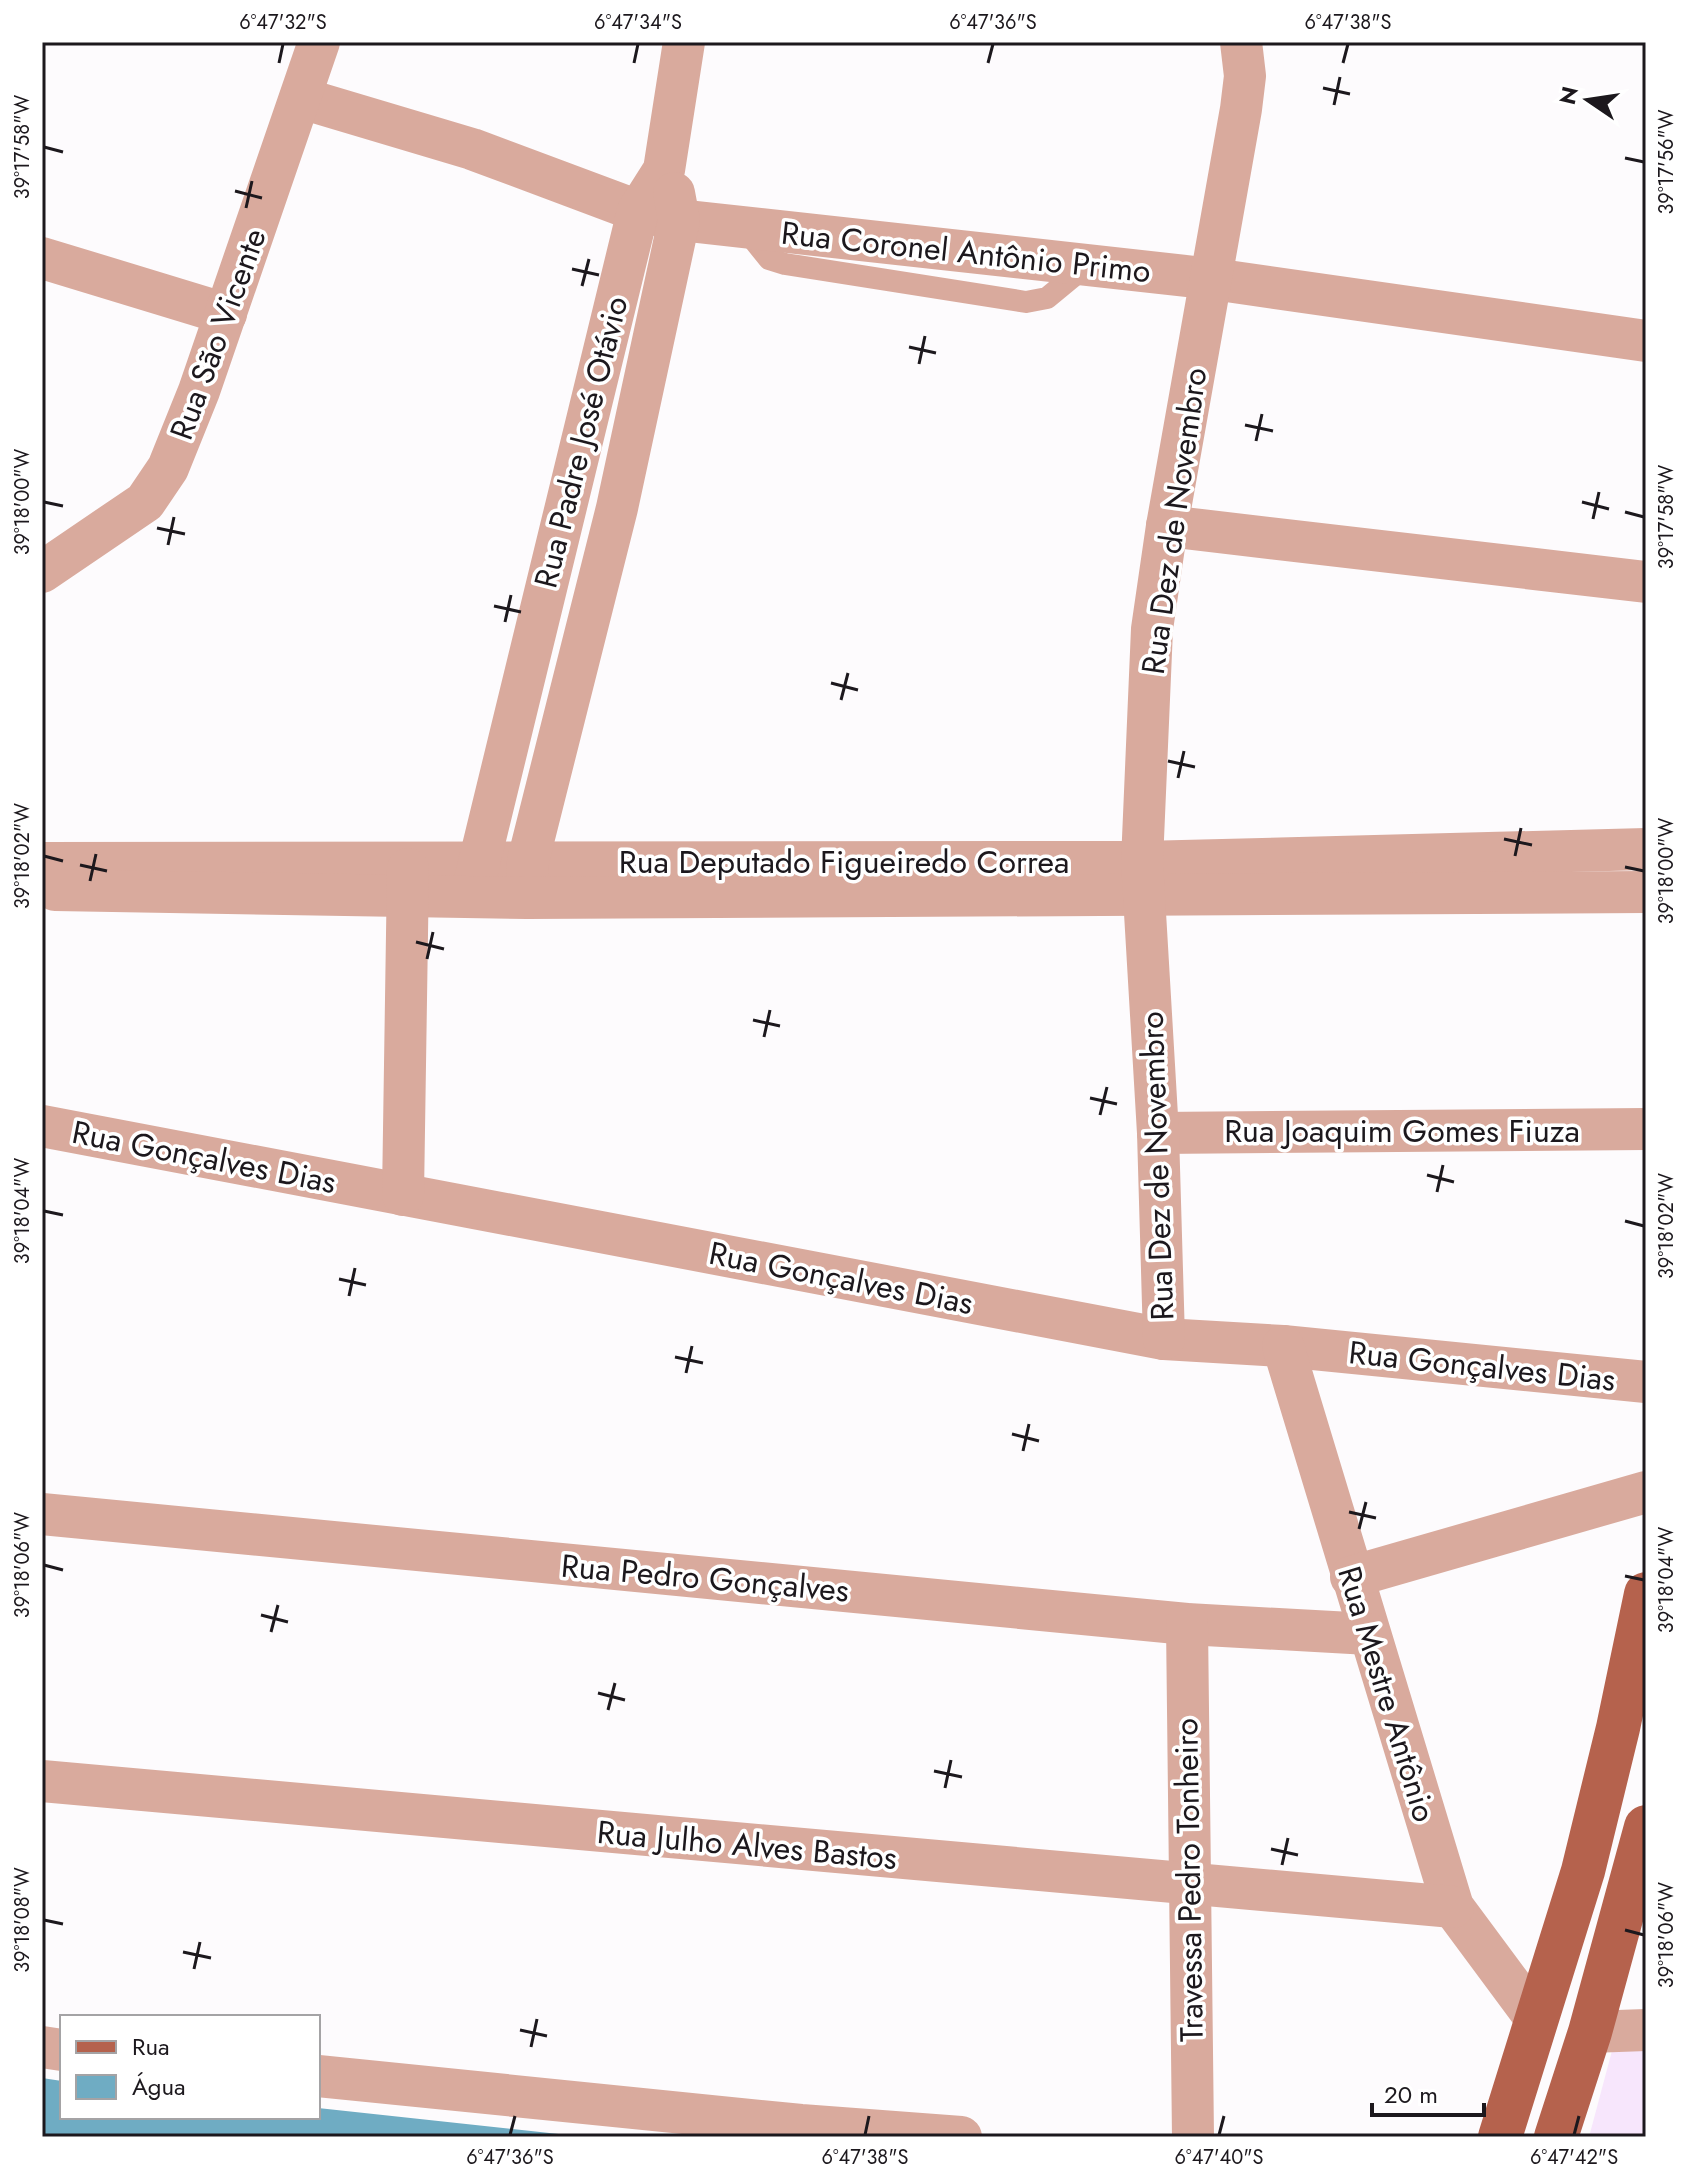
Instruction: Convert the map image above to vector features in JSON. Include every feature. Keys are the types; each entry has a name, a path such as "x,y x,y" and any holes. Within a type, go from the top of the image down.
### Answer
{"main road":[{"path":"1500,2137 1583,1871 1618,1728 1646,1594"},
{"path":"1556,2137 1590,2032 1646,1827"}],"street":[{"name":"Rua São Vicente","path":"42,572 145,502 168,468 226,314 319,42"},
{"name":"Rua Padre José Otávio","path":"475,879 638,211 664,170 684,42"},
{"name":"Rua Dez de Novembro","path":"1164,1339 1158,1133 1143,878 1152,629 1167,526 1241,109 1245,76 1241,42"},
{"name":"Rua Coronel Antônio Primo","path":"301,98 472,149 638,211 679,220 1213,279 1646,341"},
{"name":"Rua Padre José Otávio","path":"527,879 562,723 617,508 679,220 676,198 664,170"},
{"path":"42,258 226,314"},
{"path":"596,382 642,391"},
{"path":"568,496 617,508"},
{"path":"1167,526 1646,582"},
{"path":"514,712 562,723"},
{"name":"Rua Deputado Figueiredo Correa","path":"1143,878 1646,849"},
{"name":"Rua Deputado Figueiredo Correa","path":"42,863 409,880"},
{"name":"Rua Deputado Figueiredo Correa","path":"42,890 475,879 1143,878 1646,892"},
{"path":"403,1195 409,880"},
{"name":"Rua Gonçalves Dias","path":"42,1126 1164,1339 1283,1346 1646,1382"},
{"name":"Rua Joaquim Gomes Fiuza","path":"1158,1133 1646,1129"},
{"name":"Rua Mestre Antônio","path":"1283,1346 1453,1907 1536,2019"},
{"path":"1351,1577 1646,1492"},
{"name":"Rua Pedro Gonçalves","path":"42,1514 1187,1624 1369,1634"},
{"name":"Travessa Pedro Tonheiro","path":"1187,1624 1193,2137"},
{"name":"Rua Julho Alves Bastos","path":"42,1781 1453,1907"},
{"path":"1590,2032 1646,2030"},
{"path":"320,2076 801,2125 961,2137"}],"shaded area":[{"path":"1646,2042 1646,2137 1589,2137 1613,2047"}],"water":[{"path":"42,2078 60,2081 60,2119 320,2119 320,2108 586,2137 42,2137"}]}
